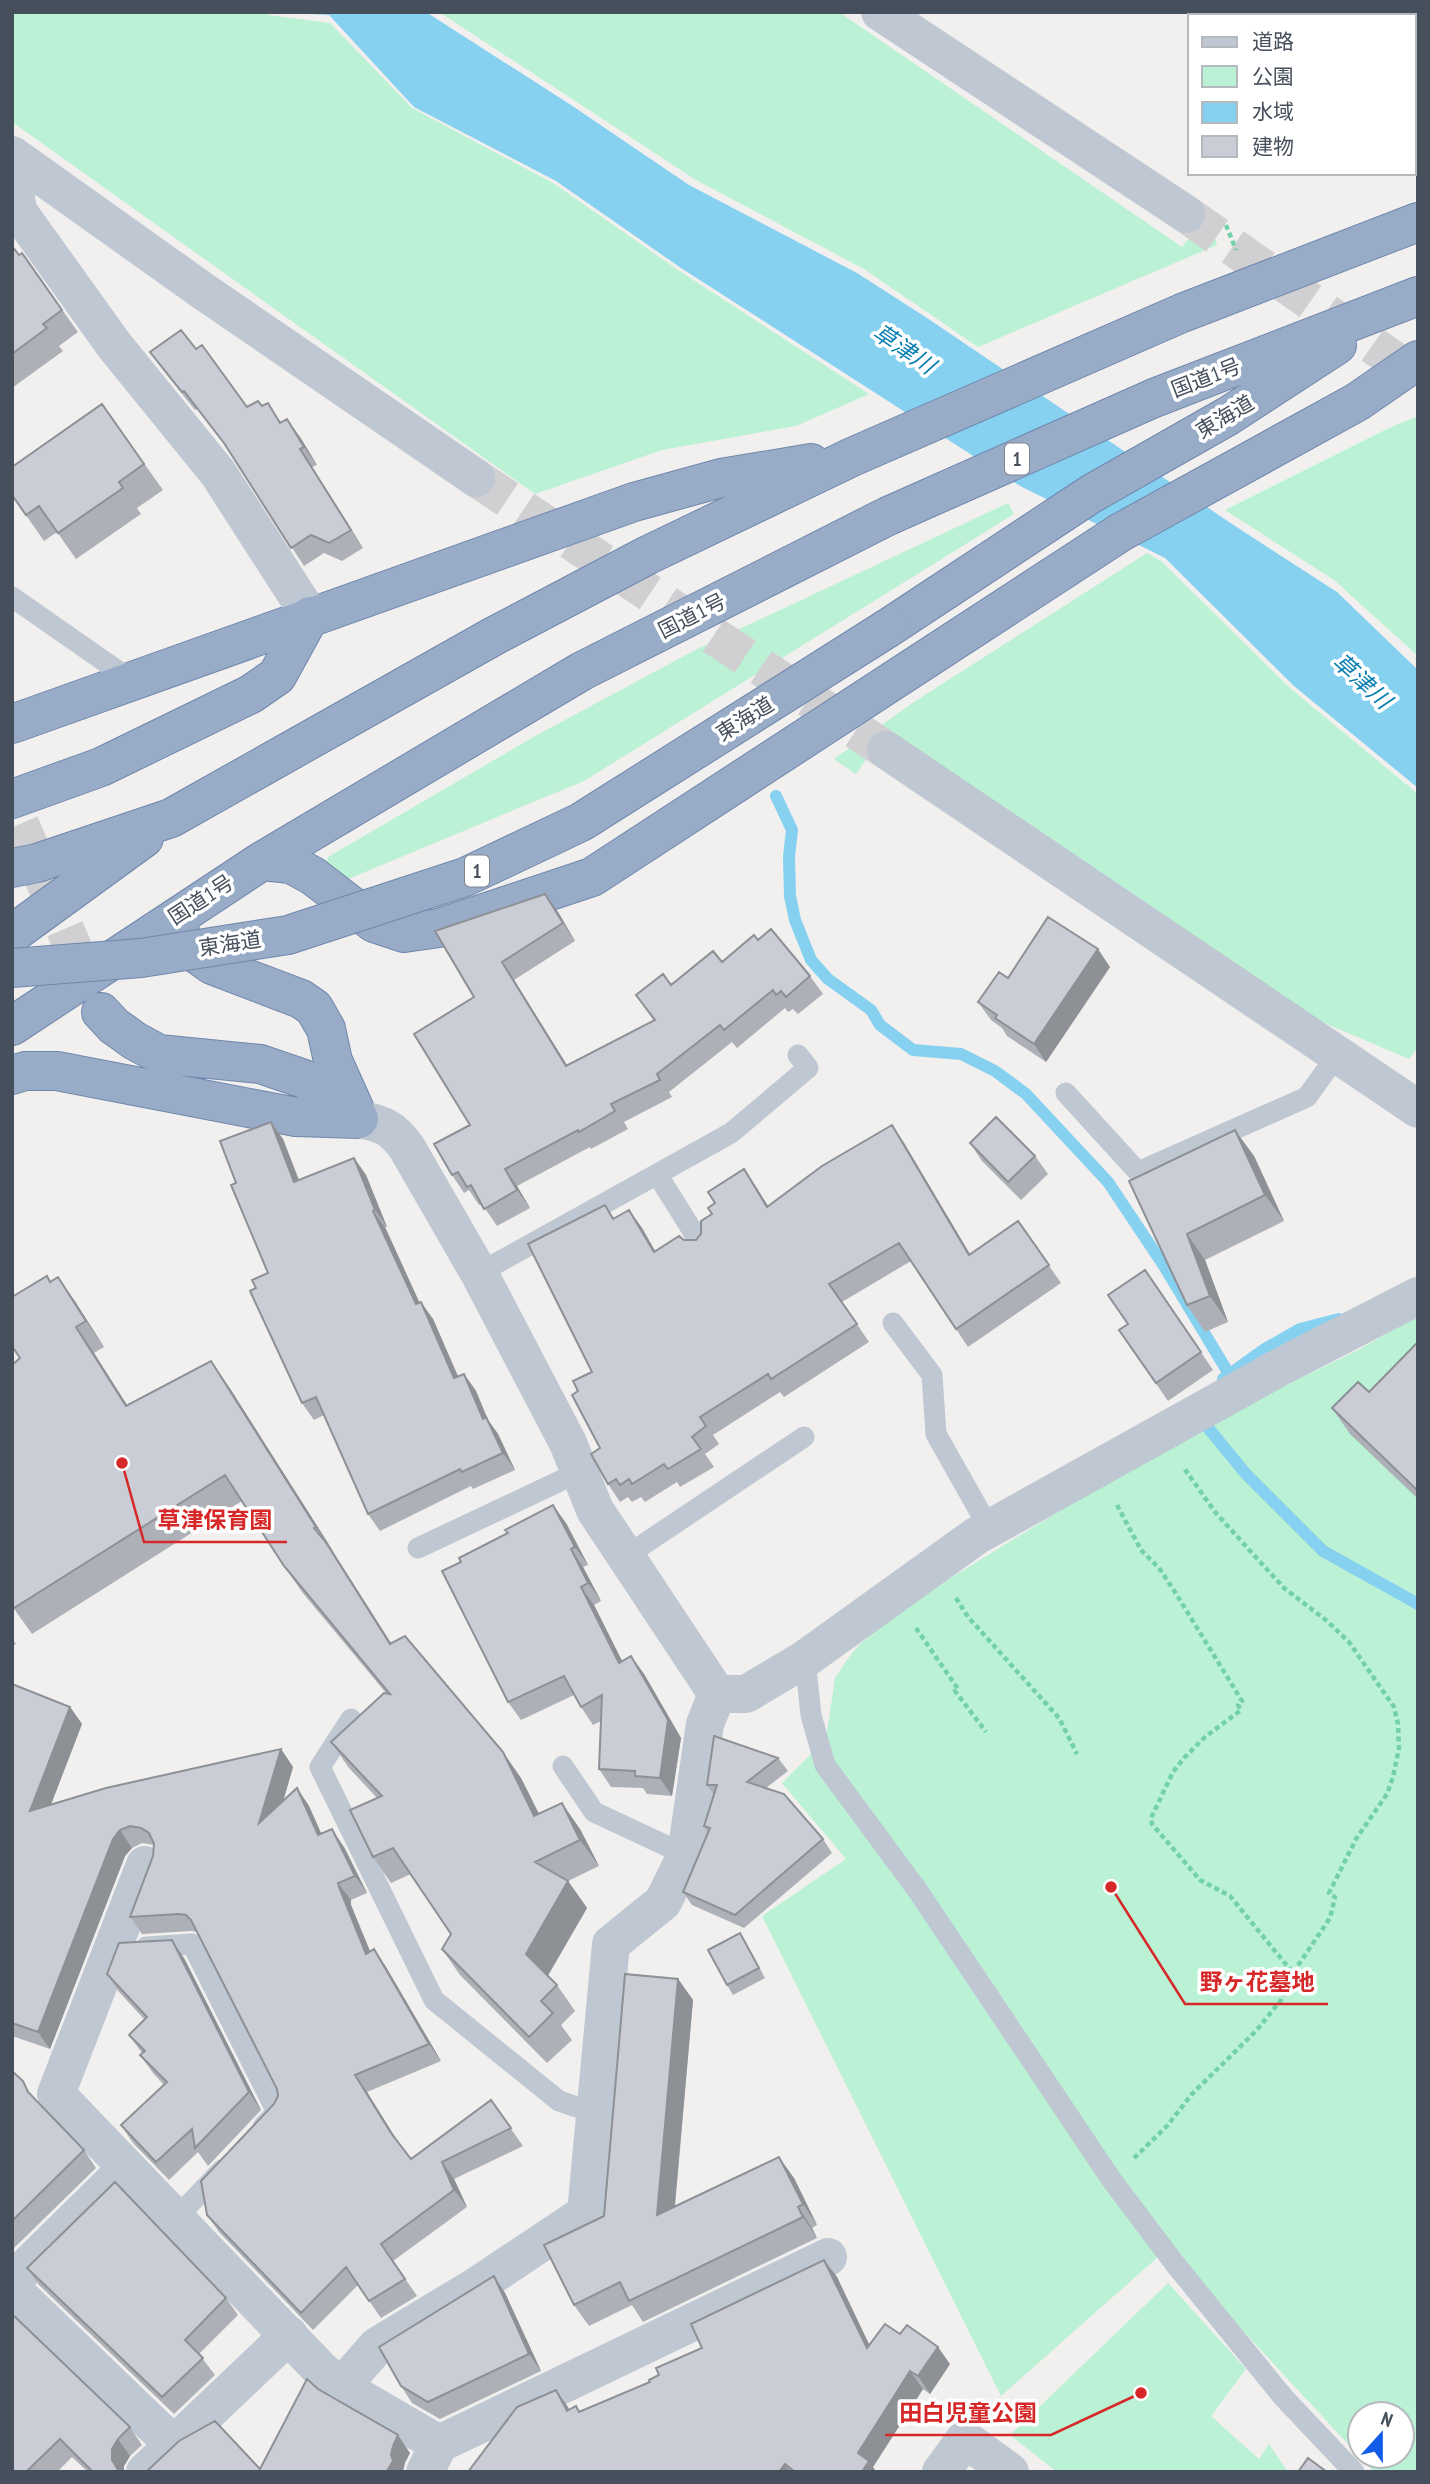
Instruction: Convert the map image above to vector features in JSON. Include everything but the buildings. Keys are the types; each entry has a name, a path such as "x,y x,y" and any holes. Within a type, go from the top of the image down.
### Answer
{"highway":[{"path":"12,934 171,818 494,636 688,536 852,457 1205,303 1418,222"},
{"name":"東海道","path":"12,968 141,958 288,935 466,877 581,822 804,682 1091,494 1228,416 1296,356 1415,298"},
{"name":"国道1号","path":"12,1026 262,861 582,671 888,516 1154,398 1296,356"},
{"path":"262,861 291,864 374,923 404,933 439,928 592,877 1121,532 1357,402 1418,360"},
{"path":"12,724 634,502 721,478 852,457"},
{"path":"15,810 251,694 278,676 310,616"},
{"path":"12,868 37,863 171,818"},
{"path":"178,915 181,943 212,965 301,999 314,1008 326,1029 333,1061 359,1119"},
{"path":"101,1012 114,1026 159,1054 260,1064 304,1079 359,1119"},
{"path":"12,1075 25,1070 57,1071 296,1117 359,1119"}],"street":[{"path":"880,12 1186,214"},
{"path":"12,155 203,291 476,478"},
{"path":"12,172 18,211 114,345 218,473 310,616"},
{"path":"886,750 1418,1108"},
{"path":"359,1119 379,1123 395,1131 407,1148 479,1273 568,1443 595,1510 717,1694"},
{"path":"717,1694 746,1694 805,1658 989,1528 1282,1366 1418,1296"},
{"path":"341,2387 377,2346 475,2287 586,2213 611,1944 663,1902 686,1855 705,1724 717,1694"},
{"path":"145,1865 56,2094 321,2370 432,2458 828,2257"},
{"path":"12,2281 127,2168"},
{"path":"12,2289 173,2444"},
{"path":"145,2472 289,2335"},
{"path":"941,2472 965,2439 1010,2472"}],"lane":[{"path":"12,597 131,680"},
{"path":"479,1273 732,1133 808,1068 798,1055"},
{"path":"1066,1093 1138,1172 1307,1097 1337,1055"},
{"path":"657,1174 702,1246"},
{"path":"893,1323 932,1375 936,1434 989,1528"},
{"path":"626,1556 804,1437"},
{"path":"418,1548 579,1472"},
{"path":"805,1658 811,1715 825,1765 918,1891 1111,2179 1175,2264 1284,2398 1354,2472"},
{"path":"351,1719 320,1767 434,2000 559,2101 595,2113"},
{"path":"563,1766 594,1812 686,1855"},
{"path":"113,1949 192,1944 277,2112 176,2218"}],"path":[{"path":"1111,2179 1167,2126 1192,2094 1256,2031 1281,2000 1293,1973 1330,1918 1335,1896 1329,1893 1356,1839 1387,1794 1399,1748 1394,1707 1349,1642 1284,1588 1215,1511 1190,1477 1164,1430"},
{"path":"1095,1468 1141,1550 1159,1568 1242,1701 1238,1705 1241,1710 1205,1737 1173,1772 1151,1818 1152,1824 1200,1880 1230,1896 1293,1973"},
{"path":"935,1565 968,1617 1059,1718 1077,1754"},
{"path":"893,1595 934,1651 931,1652 958,1689 955,1690 986,1732"}],"green space":[{"path":"12,12 267,12 269,15 330,23 412,108 553,183 678,270 869,394 796,426 662,450 535,494 12,122"},
{"path":"439,12 839,12 1182,247 1208,215 1217,245 978,347 864,269 696,180"},
{"path":"1418,416 1418,656 1334,580 1225,510"},
{"path":"1008,503 1014,514 584,781 341,882 326,867 328,857 537,735 697,649"},
{"path":"1147,553 1161,561 1291,689 1418,794 1418,1047 1409,1059 1315,1019 884,733 856,774 834,759 914,702"},
{"path":"1418,1316 1418,2472 1372,2470 1416,2470 1416,2400 1346,2400 1346,2442 1167,2249 1001,2396 762,1916 846,1859 782,1783 826,1739 835,1678 860,1644 910,1603 1180,1437 1358,1350"},
{"path":"1168,2283 1246,2369 1211,2416 1259,2459 1269,2444 1288,2472 1057,2472 1010,2435"}],"water":[{"name":"草津川","path":"271,12 426,12 689,185 857,273 1337,592 1418,670 1418,788 1294,686 1165,558 1020,486 681,268 556,181 414,107 329,15"}],"waterway":[{"path":"776,796 792,830 789,857 790,896 795,920 811,960 828,979 871,1010 880,1025 913,1050 961,1054 995,1071 1026,1094 1108,1182 1164,1266 1229,1374"},
{"path":"1223,1379 1265,1349 1300,1329 1339,1319"},
{"path":"1200,1418 1246,1474 1323,1551 1418,1604"}],"tunnel":[{"path":"1186,214 1418,377"},
{"path":"476,478 886,750"},
{"path":"20,824 92,992"}],"place":[{"name":"草津保育園","path":"122,1463"},
{"name":"野ヶ花墓地","path":"1111,1887"},
{"name":"田白児童公園","path":"1141,2393"}]}
